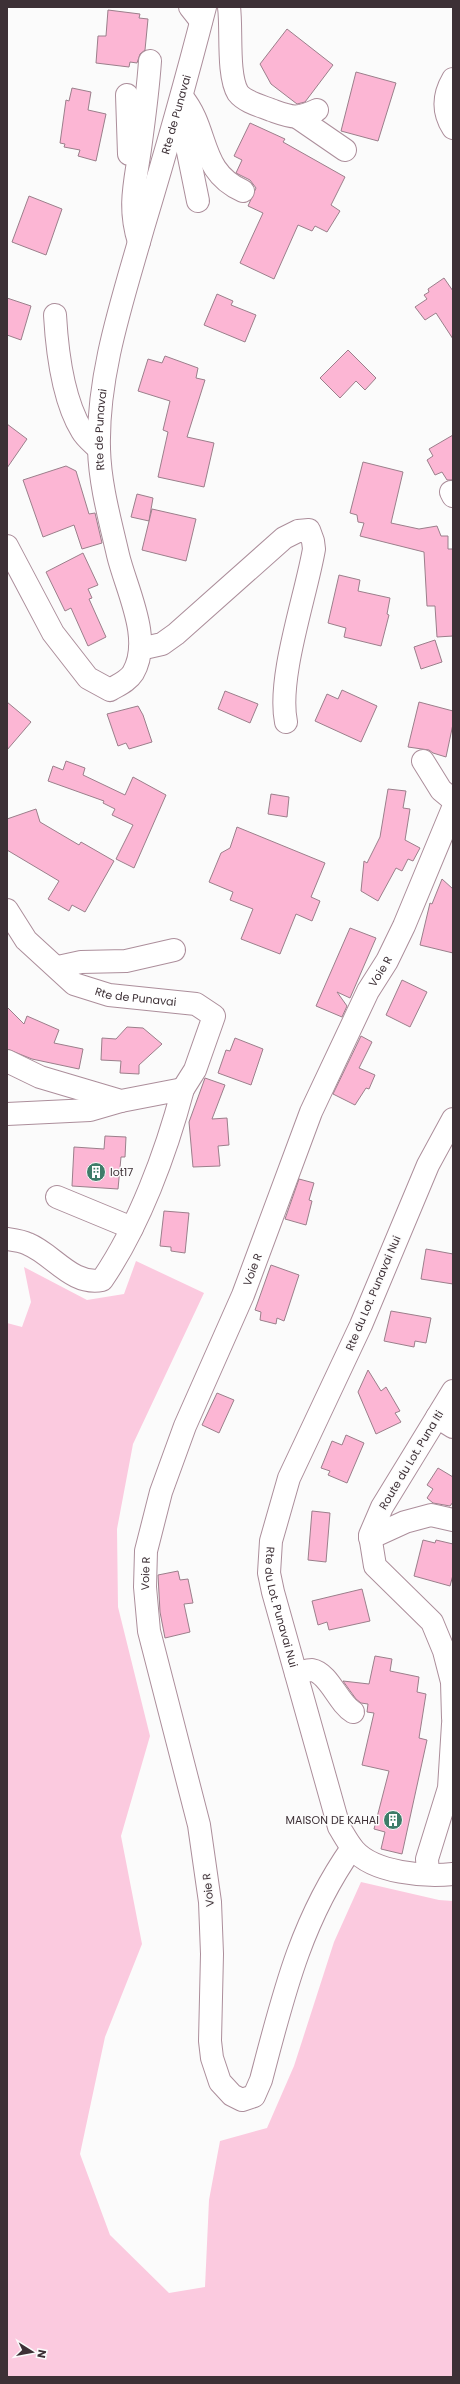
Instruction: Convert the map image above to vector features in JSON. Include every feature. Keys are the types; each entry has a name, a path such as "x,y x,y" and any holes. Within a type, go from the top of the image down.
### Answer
{"street":[{"path":"229,7 234,78 239,93 252,103 288,117 307,113 345,150"},
{"name":"Rte de Punavai","path":"7,546 53,633 88,678 110,690 128,680 134,671 140,649 138,621 117,550 103,488 99,449 101,407 111,347 121,303 182,97 199,12"},
{"path":"132,190 147,100 150,61"},
{"path":"453,79 446,97 444,109 453,128"},
{"path":"127,95 133,223 139,242"},
{"path":"182,97 191,108 209,158 218,174 228,185 243,191"},
{"path":"174,125 186,142 198,201"},
{"path":"55,315 61,365 74,415 82,432 99,449"},
{"path":"140,649 162,644 176,634 284,538 298,531 309,530 314,541 314,549 288,673 283,710 286,722"},
{"path":"423,761 440,790 453,800"},
{"name":"Voie R","path":"352,1848 331,1878 298,1948 260,2080 254,2096 242,2100 232,2095 220,2082 212,2058 210,2041 210,1902 199,1825 149,1631 144,1586 146,1551 161,1492 185,1426 242,1295 311,1112 368,991 387,961 404,926 453,808"},
{"name":"Rte de Punavai","path":"7,910 26,940 58,967 74,984 109,995 196,1004 214,1016 196,1070 183,1090"},
{"path":"58,967 82,962 126,961 174,950"},
{"path":"7,1061 40,1077 121,1101"},
{"path":"7,1239 29,1244 71,1274 94,1282 102,1280 132,1228 168,1137 183,1090 121,1101 90,1110 11,1112"},
{"name":"Rte du Lot. Punavai Nui","path":"453,1119 428,1165 361,1325 289,1478 271,1541 269,1573 272,1592 339,1827 352,1848 367,1860 401,1872 453,1874"},
{"path":"57,1197 132,1228"},
{"name":"Route du Lot. Puna Iti","path":"370,1538 382,1507 445,1422 453,1391"},
{"path":"453,1520 431,1515 405,1522 370,1538 375,1566 432,1622 444,1650 452,1682 453,1718"},
{"path":"296,1673 312,1670 322,1675 345,1708 353,1712"},
{"path":"428,1874 427,1859 449,1788 453,1724"}],"shaded area":[{"path":"136,1261 204,1293 133,1444 117,1529 118,1607 150,1736 121,1836 142,1944 105,2037 80,2154 110,2235 169,2293 205,2287 209,2200 220,2141 267,2128 294,2066 334,1942 361,1882 439,1900 453,1901 453,2377 7,2377 7,1323 22,1327 31,1302 24,1267 87,1300 124,1294"}],"building":[{"path":"108,10 140,14 139,18 148,19 145,50 140,54 137,63 130,62 129,67 96,63 98,36 106,36"},
{"path":"287,29 333,65 305,102 297,104 271,84 260,64"},
{"path":"356,72 396,83 378,141 341,131"},
{"path":"72,88 91,92 88,110 106,114 96,161 78,156 80,150 64,147 65,144 60,143 66,100 69,101"},
{"path":"250,123 285,139 283,142 345,177 331,205 340,211 327,232 315,226 312,231 298,225 274,279 240,263 263,213 248,206 256,188 250,180 236,173 242,160 234,156"},
{"path":"29,196 62,209 46,255 12,242"},
{"path":"444,278 453,291 453,339 436,313 425,320 415,307 427,299 424,295 429,292 428,289"},
{"path":"217,294 233,301 231,305 256,315 245,342 204,325"},
{"path":"7,298 31,306 21,340 7,335"},
{"path":"348,350 376,378 365,390 356,381 340,398 320,378"},
{"path":"165,356 198,368 196,378 205,380 187,437 214,443 204,487 158,477 168,432 163,430 170,401 138,391 148,359 162,363"},
{"path":"7,424 27,439 7,468"},
{"path":"453,435 453,480 447,480 442,472 435,475 427,460 433,456 429,449"},
{"path":"363,462 403,472 391,523 419,529 437,526 441,536 448,536 448,549 453,549 453,636 437,637 435,606 427,606 424,552 360,536 364,523 358,522 357,515 350,513"},
{"path":"66,466 76,471 89,514 95,513 102,543 82,549 74,525 43,537 23,480"},
{"path":"137,494 153,498 149,521 131,517"},
{"path":"152,509 196,519 186,561 142,550"},
{"path":"83,553 98,585 88,589 92,598 89,599 106,637 88,646 71,608 65,611 46,572"},
{"path":"339,575 360,580 358,591 390,598 387,614 389,615 381,646 344,637 346,628 328,623"},
{"path":"435,640 442,662 421,669 414,647"},
{"path":"342,690 377,706 361,742 315,721 327,694 338,699"},
{"path":"225,691 258,704 250,723 218,709"},
{"path":"7,702 31,722 7,750"},
{"path":"419,702 453,711 453,724 446,757 433,753 429,750 408,747"},
{"path":"138,706 143,715 152,742 129,749 126,743 118,746 107,714"},
{"path":"66,761 85,768 83,775 125,795 133,777 166,795 134,868 116,859 133,825 112,815 115,809 103,803 104,801 48,781 53,766 63,770"},
{"path":"388,789 406,791 403,808 410,809 405,840 420,848 413,861 408,859 402,871 396,868 378,901 361,891 364,861 367,863 380,837"},
{"path":"271,794 289,797 287,817 268,814"},
{"path":"36,809 40,822 79,845 81,842 114,861 85,912 72,905 69,911 48,899 59,881 7,850 7,819"},
{"path":"237,827 325,863 311,897 320,901 312,921 296,914 280,954 241,939 253,909 230,900 233,892 209,882 221,853 230,848"},
{"path":"442,879 453,889 453,953 420,945 430,903 432,904"},
{"path":"350,928 376,938 350,998 337,992 347,1006 342,1017 316,1006"},
{"path":"402,980 427,992 410,1027 386,1015"},
{"path":"7,1007 24,1024 27,1016 59,1030 54,1043 83,1049 79,1069 32,1059 7,1049"},
{"path":"127,1027 143,1028 162,1044 139,1065 139,1074 120,1073 121,1061 101,1060 102,1038 116,1039"},
{"path":"361,1036 372,1042 359,1068 375,1075 369,1089 366,1088 355,1105 333,1094"},
{"path":"235,1038 263,1049 251,1085 218,1073 226,1050 230,1051"},
{"path":"205,1078 225,1085 212,1119 227,1118 229,1145 218,1146 220,1166 193,1167 189,1122"},
{"name":"lot17","path":"105,1136 126,1137 125,1157 121,1157 118,1189 72,1186 74,1147 104,1149"},
{"path":"299,1179 314,1183 309,1200 312,1201 306,1225 285,1219"},
{"path":"164,1211 189,1213 185,1253 171,1251 171,1247 160,1246"},
{"path":"426,1249 453,1254 453,1284 421,1279"},
{"path":"271,1265 299,1275 284,1321 277,1318 276,1324 260,1320 261,1312 255,1310"},
{"path":"391,1311 431,1318 426,1343 415,1341 414,1347 384,1341"},
{"path":"368,1370 381,1391 386,1387 400,1411 395,1413 401,1422 376,1434 358,1392"},
{"path":"217,1393 234,1400 219,1433 202,1425"},
{"path":"346,1435 364,1443 347,1483 328,1475 330,1471 321,1468 332,1441 342,1445"},
{"path":"438,1468 453,1477 453,1502 450,1506 433,1503 427,1498 433,1489 427,1485"},
{"path":"312,1511 330,1513 326,1562 308,1560"},
{"path":"423,1540 435,1543 436,1540 453,1544 453,1575 450,1586 414,1576"},
{"path":"178,1571 180,1580 188,1579 193,1603 184,1604 190,1632 165,1638 160,1612 158,1575"},
{"path":"362,1589 370,1621 329,1630 327,1622 318,1625 312,1601"},
{"path":"375,1656 392,1659 390,1671 419,1677 417,1692 426,1694 419,1738 427,1740 402,1854 381,1849 385,1832 374,1829 389,1771 362,1765 374,1713 367,1712 368,1704 361,1703 356,1699 343,1681 369,1684"}],"place":[{"name":"lot17","path":"96,1172"},
{"name":"MAISON DE KAHAI","path":"393,1820"}]}
